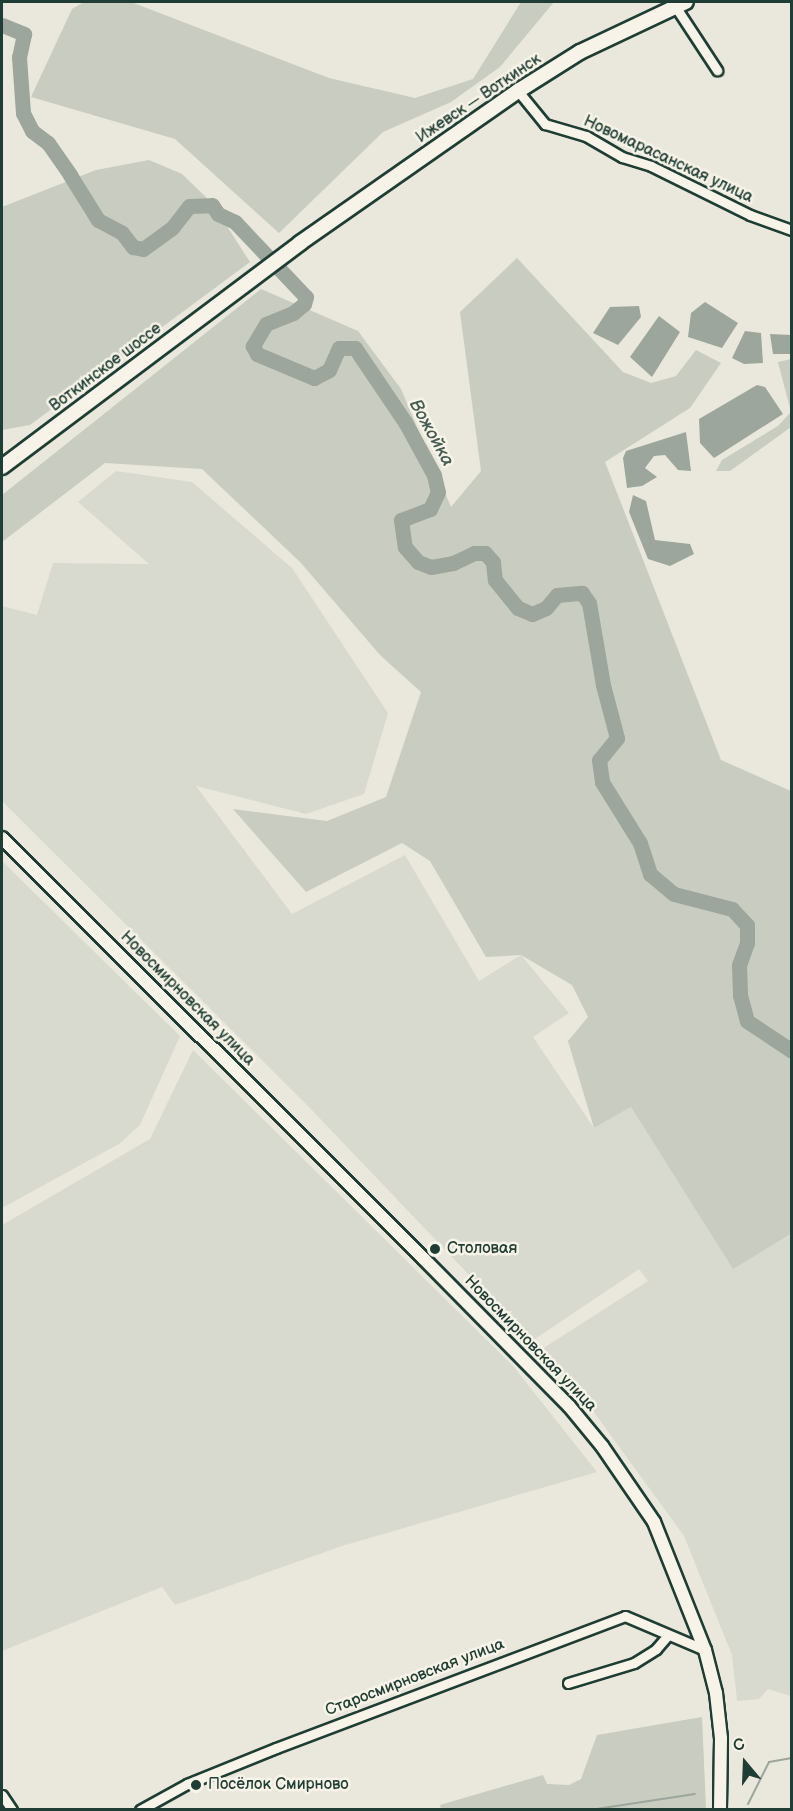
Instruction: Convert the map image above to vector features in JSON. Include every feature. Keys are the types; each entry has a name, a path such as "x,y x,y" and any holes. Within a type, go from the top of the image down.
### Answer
{"main road":[{"name":"Ижевск — Воткинск","path":"231,294 518,91 580,52 680,4"},
{"name":"Воткинское шоссе","path":"2,467 231,294"}],"street":[{"path":"680,4 717,70"},
{"name":"Новомарасанская улица","path":"518,91 545,124 586,136 622,157 651,166 750,215 792,230"},
{"name":"Новосмирновская улица","path":"2,838 569,1406 603,1446 654,1522 705,1650 716,1693 721,1738 720,1809"},
{"name":"Старосмирновская улица","path":"140,1809 187,1784 276,1748 625,1616 705,1650"},
{"path":"568,1683 634,1663 656,1649 668,1635"},
{"path":"2,1795 12,1809"}],"shaded area":[{"path":"84,2 131,2 329,78 415,98 473,79 521,2 554,2 500,67 451,102 383,132 279,233 175,139 31,97 72,9"},
{"path":"149,160 182,174 212,203 250,262 30,425 2,430 2,207 96,170"},
{"path":"517,258 623,372 651,383 676,376 696,350 721,363 690,408 605,462 721,760 791,791 791,1234 733,1269 631,1107 594,1128 568,1041 588,1017 572,985 521,955 486,957 430,861 402,843 306,892 233,809 327,821 386,797 421,692 380,655 301,563 202,469 105,463 2,542 2,495 261,289 358,331 401,389 451,507 481,471 460,312"},
{"path":"705,302 738,323 722,348 688,337 691,313"},
{"path":"639,306 641,317 618,345 593,333 610,307"},
{"path":"659,316 680,332 652,377 630,357"},
{"path":"745,331 761,333 763,363 744,364 732,358"},
{"path":"770,334 791,335 791,354 773,354"},
{"path":"791,359 791,412 778,362"},
{"path":"757,385 765,387 783,414 714,458 700,443 699,419"},
{"path":"791,412 791,427 730,471 716,471 722,460 778,426"},
{"path":"686,432 691,471 678,470 665,455 654,456 645,468 657,477 642,486 627,488 623,458 626,451"},
{"path":"116,471 192,482 292,568 388,713 364,794 306,814 196,786 292,914 405,855 479,981 521,955 569,1013 533,1037 594,1128 631,1107 733,1268 792,1234 791,1696 768,1689 759,1699 737,1701 732,1655 684,1536 588,1404 539,1351 648,1281 639,1269 532,1341 308,1106 2,801 2,606 37,615 53,563 149,564 78,502"},
{"path":"633,495 646,501 655,540 690,544 694,554 670,566 648,559 629,512"},
{"path":"2,861 180,1036 140,1125 119,1144 2,1208"},
{"path":"193,1050 513,1366 597,1472 342,1546 175,1605 162,1587 2,1651 2,1225 150,1139"},
{"path":"702,1717 706,1809 441,1809 440,1805 543,1775 547,1784 569,1785 581,1779 597,1735"}],"waterway":[{"name":"Вожойка","path":"2,25 24,34 19,57 23,113 32,131 48,143 98,220 122,233 133,247 143,249 172,228 189,206 212,205 218,214 235,222 306,297 304,304 293,313 266,324 253,346 257,354 314,378 329,370 339,348 355,348 405,422 434,475 438,492 430,509 401,520 405,547 418,562 431,567 453,563 474,553 485,553 493,562 495,580 518,608 532,614 546,608 557,595 582,593 589,603 603,685 617,738 599,760 602,782 640,843 650,874 674,894 732,909 747,925 747,943 739,965 740,995 747,1021 792,1051"},
{"path":"748,1804 769,1762 792,1758"},
{"path":"590,1810 695,1794"}],"place":[{"name":"Столовая","path":"435,1249"},
{"name":"Посёлок Смирново","path":"196,1785"}]}
